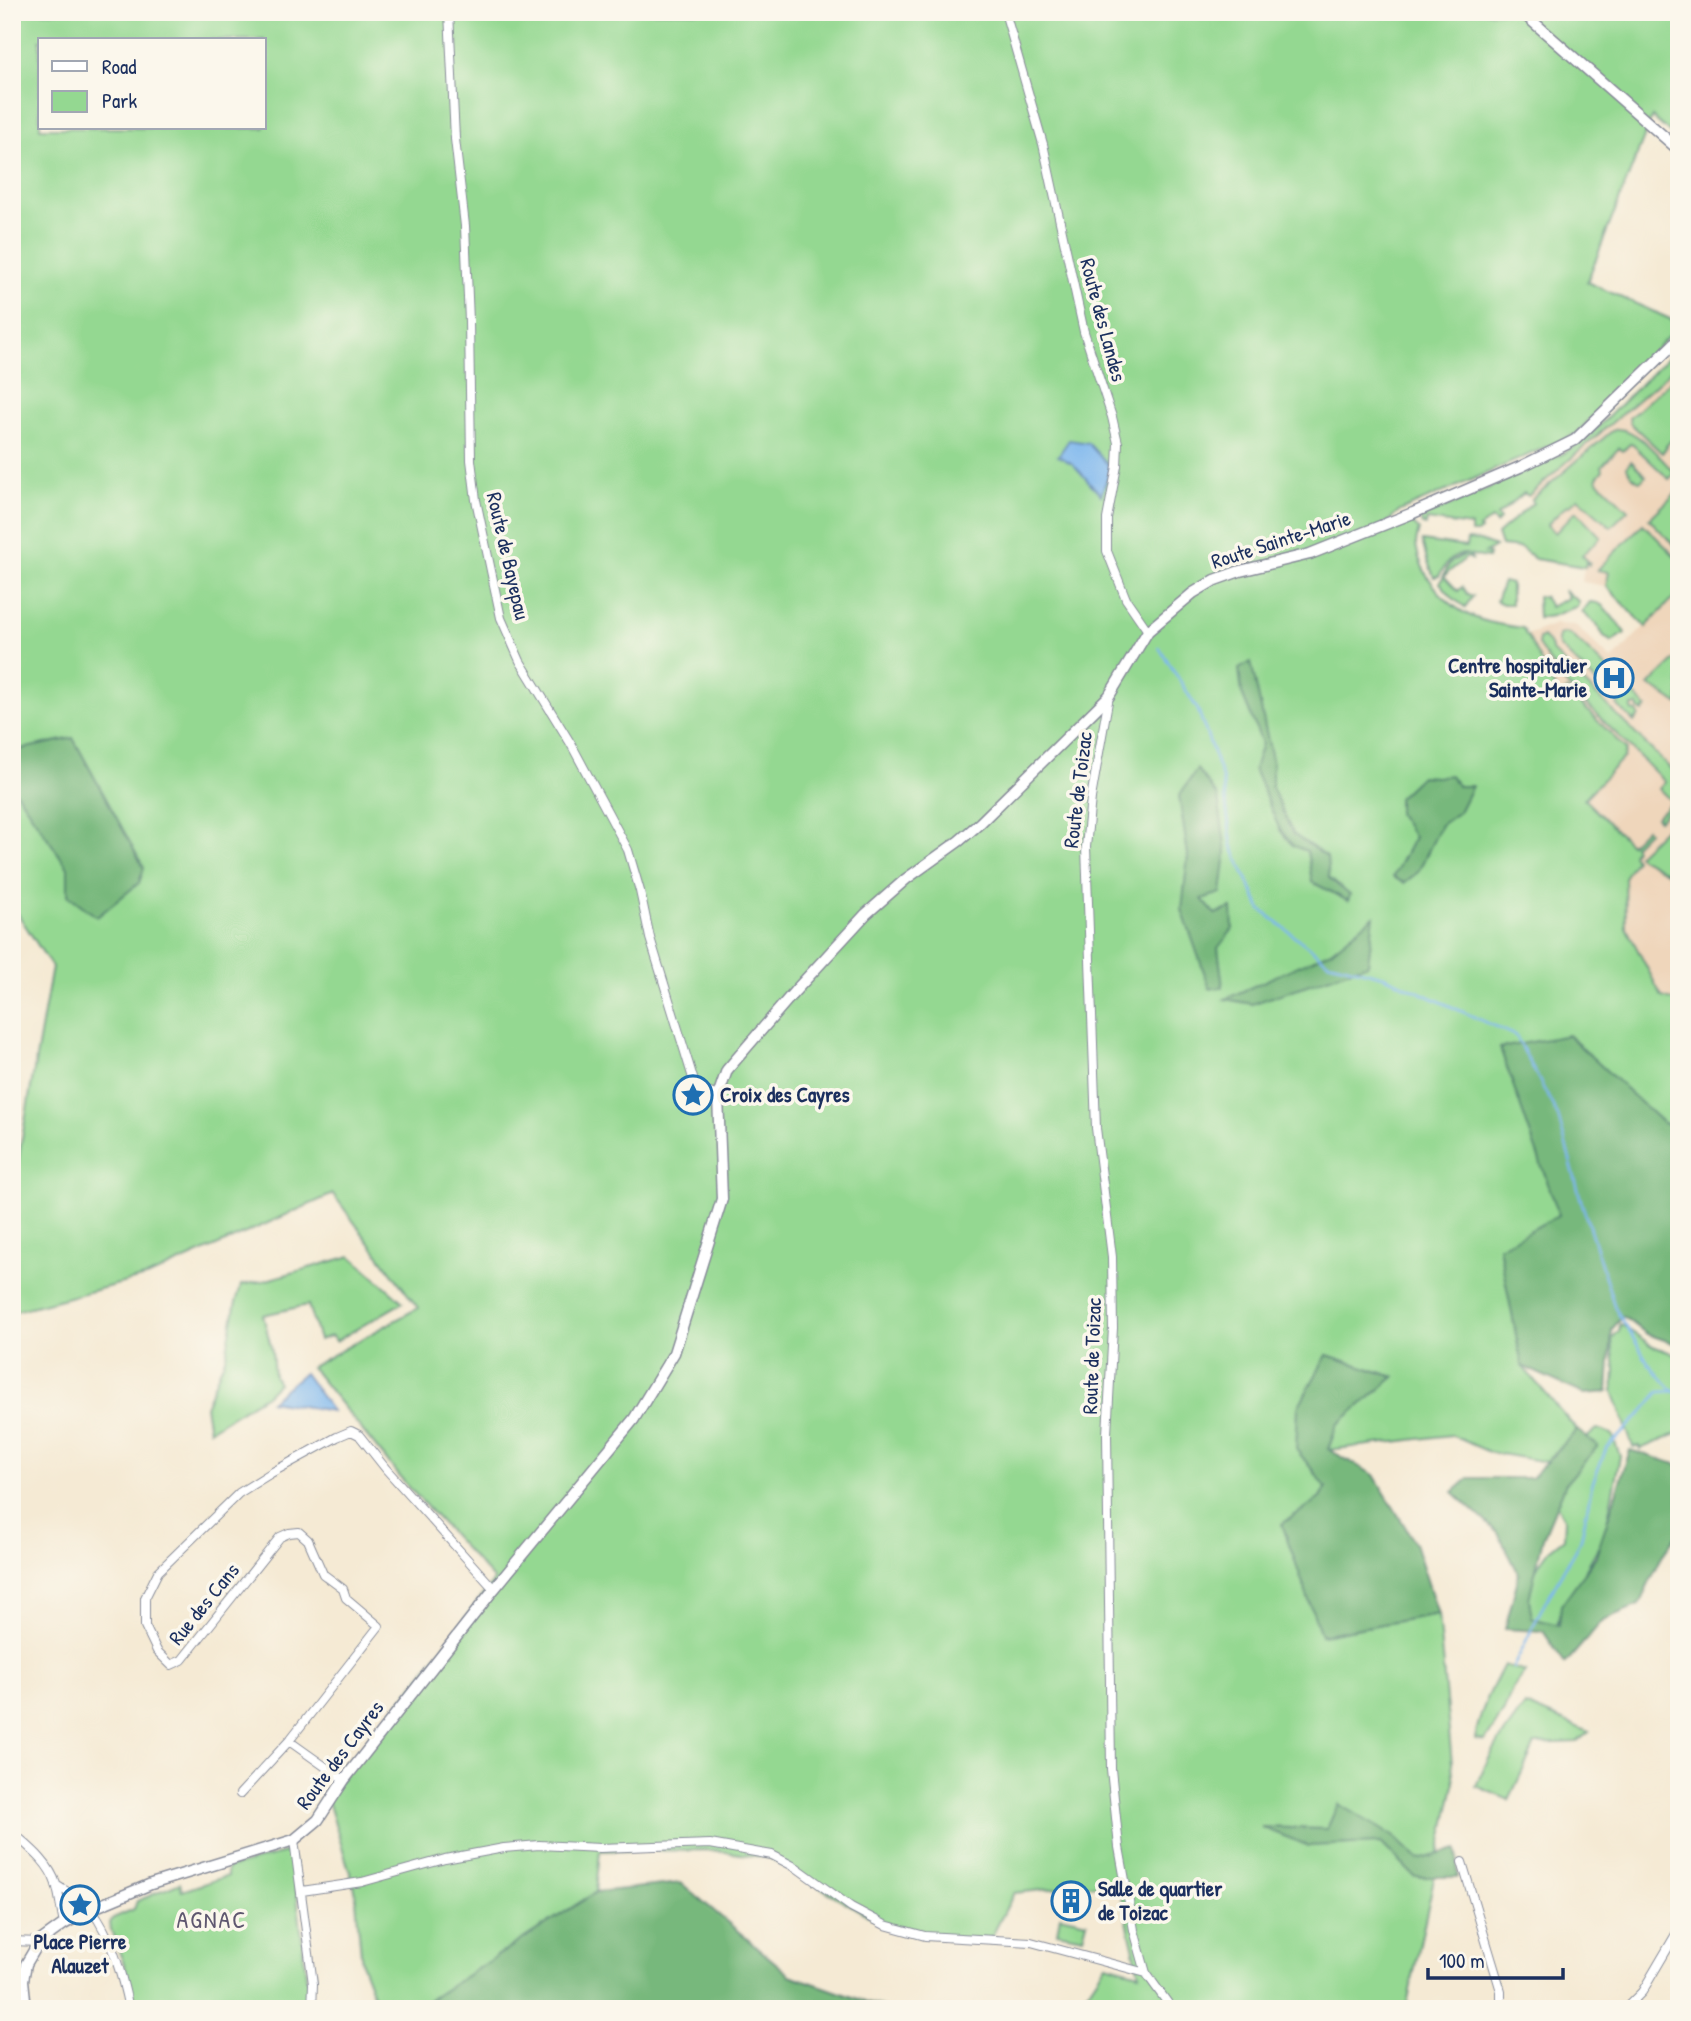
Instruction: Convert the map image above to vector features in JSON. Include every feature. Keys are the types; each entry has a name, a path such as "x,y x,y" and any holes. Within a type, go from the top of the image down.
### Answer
{"street":[{"name":"Route de Bayepau","path":"449,12 455,139 465,239 471,460 475,500 502,618 520,661 571,744 628,850 650,938 696,1088 718,1096"},
{"name":"Route des Landes","path":"1005,12 1043,144 1084,332 1118,443 1117,466 1107,519 1107,551 1126,599 1148,631"},
{"path":"1522,12 1679,150"},
{"name":"Route Sainte-Marie","path":"718,1096 727,1070 866,914 906,879 980,823 1109,696 1148,631 1193,593 1215,580 1310,554 1450,498 1575,440 1679,339"},
{"name":"Route de Toizac","path":"1109,696 1091,797 1086,847 1096,1128 1112,1257 1107,1434 1111,1769 1119,1847 1134,1930 1146,1973 1172,2009"},
{"name":"Route des Cayres","path":"91,1909 151,1884 294,1840 318,1820 344,1780 494,1589 635,1419 674,1353 722,1199 718,1096"},
{"name":"Rue des Cans","path":"289,1741 379,1626 346,1598 343,1589 323,1574 308,1540 299,1532 280,1537 182,1660 171,1665 157,1651 145,1626 145,1598 158,1572 239,1493 351,1431 359,1435 386,1469 494,1589"},
{"path":"240,1794 289,1741 344,1780"},
{"path":"12,1832 49,1870 56,1885 64,1924"},
{"path":"294,1840 313,1984 313,2009"},
{"path":"302,1891 362,1882 478,1852 539,1845 600,1848 710,1844 772,1855 797,1868 851,1907 885,1925 925,1936 1031,1941 1146,1973"},
{"path":"1675,1852 1679,1863"},
{"path":"1462,1862 1502,1990 1501,2009"},
{"path":"56,1885 91,1909 122,1978 130,2009"},
{"path":"26,2009 23,1980 26,1964 39,1942 91,1909"},
{"path":"1625,2009 1642,1992 1675,1942 1679,1930"},
{"path":"12,1941 39,1942"},
{"path":"12,1987 23,1980"}],"shaded area":[{"name":"Centre hospitalier Sainte-Marie","path":"1679,348 1679,1002 1662,998 1626,927 1624,876 1484,780 1617,749 1558,695 1527,635 1555,624 1575,625 1612,660 1645,626 1606,586 1582,582 1584,567 1535,559 1521,548 1501,546 1497,534 1533,502 1511,478 1564,453 1586,439"}],"green space":[{"path":"12,12 1679,12 1679,141 1652,117 1587,282 1679,325 1576,434 1400,511 1374,534 1410,521 1419,529 1416,545 1423,568 1445,598 1455,607 1476,618 1523,628 1558,695 1561,697 1567,690 1626,749 1624,757 1584,799 1630,844 1646,828 1648,831 1633,846 1635,849 1632,854 1635,860 1625,876 1626,927 1662,997 1679,1002 1679,1127 1663,1123 1642,1104 1501,1048 1560,1215 1522,1366 1577,1430 1546,1462 1489,1452 1451,1435 1328,1450 1337,1425 1394,1377 1327,1355 1296,1449 1326,1487 1320,1498 1321,1635 1438,1614 1454,1785 1406,2009 1076,2009 1106,1964 1139,1973 1118,1882 1014,1893 989,1942 916,1935 879,1922 770,1858 711,1850 600,1851 596,1892 415,2009 372,2009 376,2002 362,1965 355,1889 327,1798 494,1580 405,1483 311,1367 418,1308 333,1194 149,1276 12,1312 12,1195 52,967 12,905"},
{"path":"1679,346 1679,364 1528,496 1524,493 1497,516 1500,520 1496,524 1492,519 1479,528 1481,530 1477,533 1471,533 1471,526 1427,520 1426,525 1422,524 1420,517 1564,453 1586,439"},
{"path":"1679,373 1679,432 1662,453 1630,423 1629,418"},
{"path":"1626,430 1641,439 1675,473 1669,479 1630,444 1623,451 1619,448 1602,466 1598,481 1628,510 1611,527 1578,498 1547,525 1555,533 1576,511 1601,537 1582,555 1589,565 1586,562 1585,567 1535,559 1521,548 1501,546 1497,534 1533,503 1531,500 1612,431"},
{"path":"1631,461 1646,476 1641,481 1628,471 1627,466"},
{"path":"1679,490 1679,550 1649,519"},
{"path":"1643,524 1679,560 1679,592 1646,627 1606,586 1609,572 1597,570"},
{"path":"1467,540 1480,541 1495,547 1485,553 1489,554 1488,558 1469,555 1473,560 1467,557 1444,576 1458,591 1462,587 1467,594 1473,596 1465,607 1440,583 1451,562 1467,554 1453,557 1439,576 1434,577 1422,541 1466,547"},
{"path":"1503,582 1511,584 1511,604 1496,601"},
{"path":"1564,590 1578,601 1578,606 1552,616 1538,618 1537,597 1544,596 1550,607 1568,598"},
{"path":"1590,602 1604,607 1625,631 1625,635 1612,642 1604,636 1596,624 1582,612"},
{"path":"1565,633 1573,636 1647,707 1643,712 1638,705 1632,706 1632,711 1639,716 1634,722 1617,705 1625,695 1616,684 1605,691 1559,646 1559,635"},
{"path":"1543,637 1552,651 1679,777 1679,800 1659,820 1656,817 1672,802 1659,789 1665,782 1565,683 1538,645 1539,639"},
{"path":"1679,656 1679,705 1649,685"},
{"path":"1251,662 1272,759 1272,788 1293,834 1327,857 1329,878 1350,895 1348,901 1312,882 1307,851 1293,846 1280,830 1254,769 1262,743 1242,694 1239,669"},
{"path":"73,738 144,868 139,883 97,917 68,895 68,868 12,789 12,751"},
{"path":"1197,769 1218,797 1226,852 1221,893 1202,899 1215,914 1232,908 1233,929 1218,948 1223,987 1210,989 1182,910 1188,855 1179,796"},
{"path":"1450,775 1458,786 1472,786 1459,812 1441,825 1418,872 1404,883 1393,877 1414,837 1398,814 1398,798 1421,776"},
{"path":"1679,814 1679,879 1637,855"},
{"path":"1374,916 1368,964 1252,1004 1225,999 1331,951"},
{"path":"1568,1035 1663,1123 1679,1127 1679,1345 1647,1334 1623,1316 1612,1329 1608,1392 1584,1394 1522,1366 1499,1247 1559,1215 1500,1048"},
{"path":"351,1256 403,1302 336,1341 331,1336 319,1340 308,1305 263,1315 272,1351 274,1376 278,1383 266,1395 209,1430 205,1406 226,1356 241,1285"},
{"path":"1620,1324 1653,1346 1679,1356 1679,1433 1640,1449 1639,1446 1633,1447 1613,1391 1615,1371 1612,1340 1619,1332"},
{"path":"1327,1355 1394,1377 1337,1425 1328,1449 1374,1475 1415,1543 1438,1614 1321,1635 1282,1524 1320,1498 1326,1487 1296,1449 1298,1407"},
{"path":"1597,1429 1612,1434 1620,1456 1604,1537 1556,1626 1518,1618 1518,1600 1549,1550 1564,1538 1565,1520 1557,1506 1555,1492 1579,1444"},
{"path":"1577,1430 1598,1446 1566,1483 1543,1538 1529,1599 1532,1618 1559,1625 1561,1605 1596,1556 1630,1450 1679,1465 1679,1532 1662,1556 1639,1605 1603,1620 1565,1664 1543,1631 1505,1629 1519,1574 1498,1533 1453,1492 1469,1478 1531,1478"},
{"path":"1504,1665 1525,1672 1511,1691 1504,1711 1485,1741 1475,1739 1486,1701"},
{"path":"1525,1705 1589,1732 1577,1742 1535,1744 1509,1800 1476,1786 1504,1734"},
{"path":"1338,1804 1393,1836 1419,1860 1457,1849 1458,1877 1415,1877 1381,1843 1309,1846 1261,1827 1327,1829"},
{"path":"288,1852 293,1859 308,2009 232,2009 230,1995 134,2004 128,1975 111,1930 110,1923 113,1918 134,1909 137,1901 180,1883 182,1891 227,1876 227,1868"},
{"path":"681,1883 790,1975 887,2009 415,2009 596,1892"},
{"path":"1060,1916 1087,1922 1083,1937 1057,1932"}],"water":[{"path":"1069,440 1088,443 1111,468 1101,495 1073,464 1058,456"},
{"path":"304,1373 332,1411 270,1401"}],"waterway":[{"path":"1159,647 1198,710 1222,777 1232,846 1261,910 1328,962 1384,976 1516,1036 1558,1116 1615,1308 1649,1364 1673,1391 1679,1393"},
{"path":"1513,1668 1540,1612 1581,1539 1592,1485 1606,1449 1659,1392 1673,1391"}],"place":[{"name":"Centre hospitalier Sainte-Marie","path":"1614,678"},
{"name":"Croix des Cayres","path":"693,1095"},
{"name":"Salle de quartier de Toizac","path":"1071,1901"},
{"name":"Place Pierre Alauzet","path":"80,1905"}],"district":[{"name":"AGNAC","path":"212,1920"}]}
